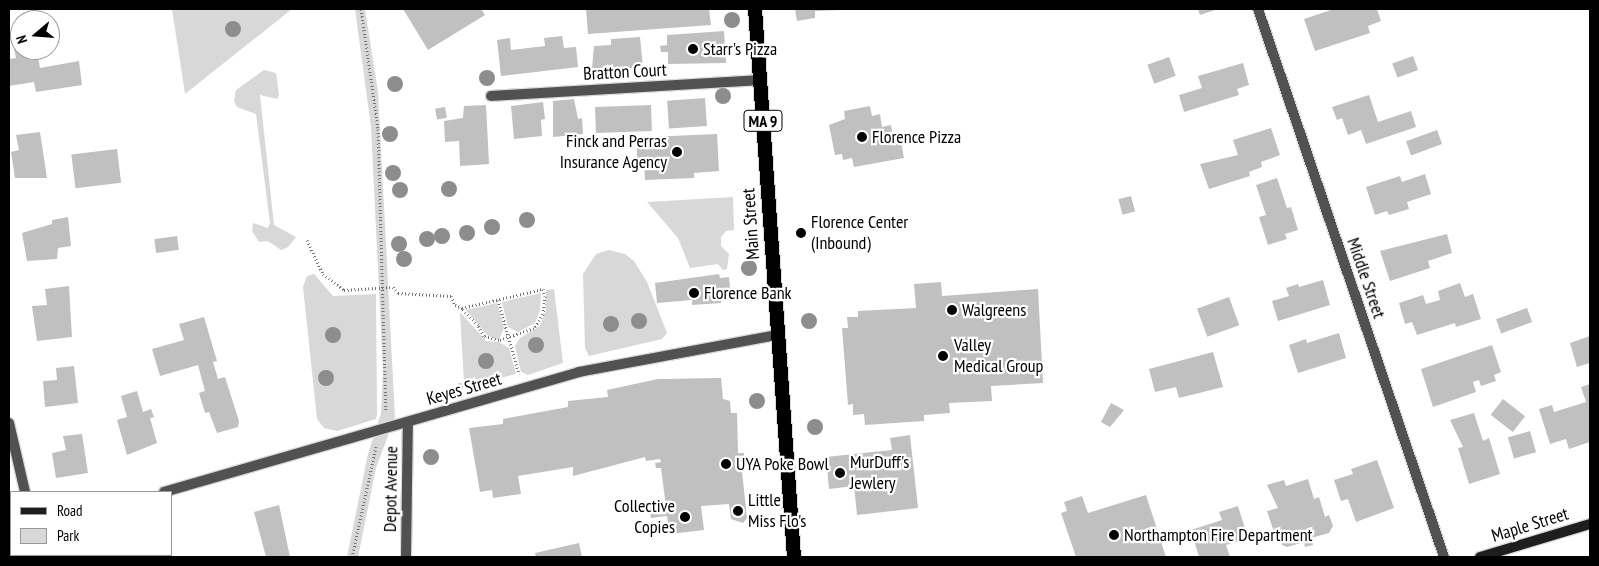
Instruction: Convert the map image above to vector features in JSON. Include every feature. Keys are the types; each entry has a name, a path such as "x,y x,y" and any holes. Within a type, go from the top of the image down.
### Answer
{"highway":[{"name":"Main Street","path":"755,9 794,557"}],"main road":[{"name":"Maple Street","path":"1480,557 1590,524"}],"street":[{"name":"Middle Street","path":"1258,9 1444,557"},
{"name":"Bratton Court","path":"491,96 761,80"},
{"name":"Keyes Street","path":"167,491 611,364 777,335"},
{"path":"9,422 25,491"},
{"name":"Depot Avenue","path":"406,557 408,422"}],"path":[{"path":"361,9 378,129 384,417"},
{"path":"308,240 323,274 335,286 344,290 382,286 393,287 398,293 451,296 460,307 488,340 509,338 530,331 543,314 543,289 460,307"},
{"path":"498,300 519,376"},
{"path":"352,557 375,450"}],"green space":[{"path":"172,9 292,9 185,94"},
{"path":"355,9 365,9 378,92 395,417 376,468 358,557 347,557 368,454 381,413 383,372 371,127"},
{"path":"264,70 276,73 279,95 277,99 260,95 274,225 296,237 288,247 281,250 268,241 259,242 252,231 253,223 268,228 270,223 256,114 237,107 234,101 236,90"},
{"path":"733,197 734,230 726,231 721,237 721,246 729,254 727,269 723,270 718,264 690,268 678,238 647,202"},
{"path":"609,250 625,254 634,261 647,282 667,333 662,339 589,356 585,348 583,274 596,254"},
{"path":"314,274 333,296 376,294 376,419 337,431 324,428 317,419 303,287 307,276"},
{"path":"554,289 563,363 528,375 521,372 515,346 520,338 540,326 546,310 546,290"},
{"path":"541,293 540,311 535,323 518,332 508,327 502,302"},
{"path":"497,303 504,328 499,340 487,335 466,310"},
{"path":"460,312 486,341 499,342 509,348 516,374 459,389 458,383 464,383"}],"building":[{"path":"403,9 481,9 485,15 428,50"},
{"path":"586,9 709,9 711,25 588,34"},
{"path":"795,9 842,10 815,11 815,18 797,21"},
{"path":"1198,9 1218,9 1200,15"},
{"path":"1334,9 1377,9 1381,21 1368,26 1370,33 1315,51 1304,19"},
{"name":"Starr's Pizza","path":"724,31 726,63 668,64 668,52 661,52 660,46 667,45 667,35"},
{"path":"562,36 564,48 576,47 578,67 501,76 497,40 510,38 511,50 545,46 544,38"},
{"path":"640,37 643,68 592,68 594,46 611,45 611,39"},
{"path":"1413,56 1418,70 1397,78 1392,64"},
{"path":"1169,57 1176,76 1154,84 1147,65"},
{"path":"9,59 39,60 40,68 79,61 82,85 36,92 34,82 9,86"},
{"path":"1243,63 1249,85 1237,89 1239,95 1184,112 1179,95 1202,88 1198,76"},
{"path":"1369,95 1378,122 1411,111 1416,127 1366,144 1361,130 1348,135 1342,118 1337,120 1332,107"},
{"path":"705,98 707,126 669,129 667,101"},
{"path":"574,99 578,119 582,118 583,134 553,137 553,101"},
{"path":"543,102 545,119 541,120 542,136 514,139 511,106"},
{"path":"486,105 489,164 460,166 459,141 445,142 444,121 463,118 464,106"},
{"path":"651,105 652,131 596,133 595,107"},
{"name":"Florence Pizza","path":"870,106 872,116 880,114 882,127 891,125 893,137 900,136 904,158 854,167 852,158 843,160 842,154 835,155 829,125 845,119 844,111"},
{"path":"445,107 447,118 437,120 435,109"},
{"path":"1271,128 1280,155 1261,162 1262,167 1249,172 1250,176 1209,189 1200,164 1238,155 1233,140"},
{"path":"1437,130 1442,144 1411,155 1406,141"},
{"path":"40,132 47,178 15,178 11,152 19,150 16,135"},
{"name":"Finck and Perras Insurance Agency","path":"717,134 719,171 694,173 694,178 645,180 644,161 637,161 637,143 649,142 648,137"},
{"path":"117,149 121,183 75,188 71,155"},
{"path":"1425,174 1431,194 1407,202 1409,209 1389,215 1387,211 1375,215 1366,187 1400,176 1402,182"},
{"path":"1277,178 1287,208 1291,207 1298,230 1285,234 1287,239 1268,245 1259,217 1266,215 1256,185"},
{"path":"1131,196 1135,211 1123,215 1118,199"},
{"path":"68,217 71,246 58,248 57,259 27,261 22,233 52,224 52,220"},
{"path":"1447,234 1452,253 1428,261 1430,268 1390,281 1380,251"},
{"path":"177,236 179,250 156,253 154,239"},
{"name":"Florence Bank","path":"719,274 720,278 729,277 731,298 721,299 721,303 692,305 692,300 657,303 655,283"},
{"path":"1323,280 1330,305 1278,321 1272,301 1289,296 1286,288 1298,284 1299,287"},
{"name":"Valley Medical Group","path":"941,282 942,296 1038,289 1043,383 991,386 992,401 949,403 950,413 924,415 924,421 865,425 864,414 853,415 853,404 848,405 842,328 848,328 847,317 858,317 858,311 916,308 914,284"},
{"path":"1460,283 1465,297 1473,294 1481,319 1456,327 1455,323 1417,335 1412,322 1405,324 1399,303 1423,295 1426,304 1440,300 1438,291"},
{"path":"69,286 72,337 37,341 32,306 47,305 45,289"},
{"path":"1229,297 1239,325 1207,337 1197,309"},
{"path":"1527,308 1532,322 1501,333 1496,319"},
{"path":"204,317 217,361 213,362 218,379 225,377 239,421 238,427 217,433 209,412 205,413 199,393 205,391 198,365 160,376 152,349 184,340 179,324"},
{"path":"1339,333 1346,358 1298,373 1289,345 1306,339 1307,343"},
{"path":"1590,336 1590,363 1577,367 1570,343"},
{"path":"1492,345 1501,372 1494,375 1496,381 1481,386 1479,380 1473,382 1476,392 1433,407 1421,369"},
{"path":"1213,352 1223,387 1179,398 1176,387 1155,392 1149,369"},
{"path":"74,366 78,403 45,407 43,381 57,380 56,368"},
{"path":"721,378 723,399 730,401 731,413 737,413 738,453 744,453 745,471 742,471 747,518 743,523 731,519 729,504 701,506 704,530 670,534 667,516 651,518 650,509 666,507 661,468 656,468 655,463 661,462 660,459 646,461 645,457 573,476 573,467 518,476 521,494 493,498 492,490 480,492 469,428 503,424 503,419 568,407 568,401 608,397 607,390 658,379"},
{"path":"1590,384 1590,442 1569,449 1566,439 1550,444 1539,409 1552,405 1554,412 1586,402 1581,387"},
{"path":"137,391 143,412 151,409 154,417 150,418 157,443 127,455 117,420 127,417 121,396"},
{"path":"1503,399 1525,416 1513,432 1491,415"},
{"path":"1111,403 1124,410 1110,427 1101,422"},
{"path":"1474,413 1483,441 1489,438 1500,474 1469,484 1458,448 1463,447 1450,420"},
{"path":"1530,431 1536,452 1514,458 1508,437"},
{"path":"82,434 88,473 56,478 52,453 66,450 63,436"},
{"path":"910,435 918,508 857,515 854,486 829,489 826,457 892,450 890,438"},
{"path":"1377,460 1394,508 1356,522 1348,499 1341,501 1334,480 1353,474 1351,469"},
{"path":"1308,479 1314,499 1319,497 1325,517 1329,515 1333,526 1329,533 1311,538 1313,545 1305,547 1304,542 1287,547 1282,545 1278,531 1274,532 1267,511 1278,508 1267,485 1284,480 1286,486"},
{"name":"Northampton Fire Department","path":"1146,495 1166,557 1076,557 1061,513 1067,511 1064,502 1082,496 1088,513"},
{"path":"279,505 290,557 266,557 254,512"},
{"path":"1238,506 1248,538 1226,545 1230,557 1199,557 1191,530 1222,520 1219,512"},
{"path":"579,543 582,557 536,557 535,553"}],"place":[{"name":"Starr's Pizza","path":"693,49"},
{"name":"Florence Pizza","path":"862,137"},
{"name":"Finck and Perras Insurance Agency","path":"677,152"},
{"name":"Florence Center (Inbound)","path":"801,233"},
{"name":"Florence Bank","path":"694,293"},
{"name":"Walgreens","path":"952,310"},
{"name":"Valley Medical Group","path":"943,356"},
{"name":"UYA Poke Bowl","path":"726,464"},
{"name":"MurDuff's Jewlery","path":"840,473"},
{"name":"Little Miss Flo's","path":"738,511"},
{"name":"Collective Copies","path":"685,517"},
{"name":"Northampton Fire Department","path":"1114,535"}]}
